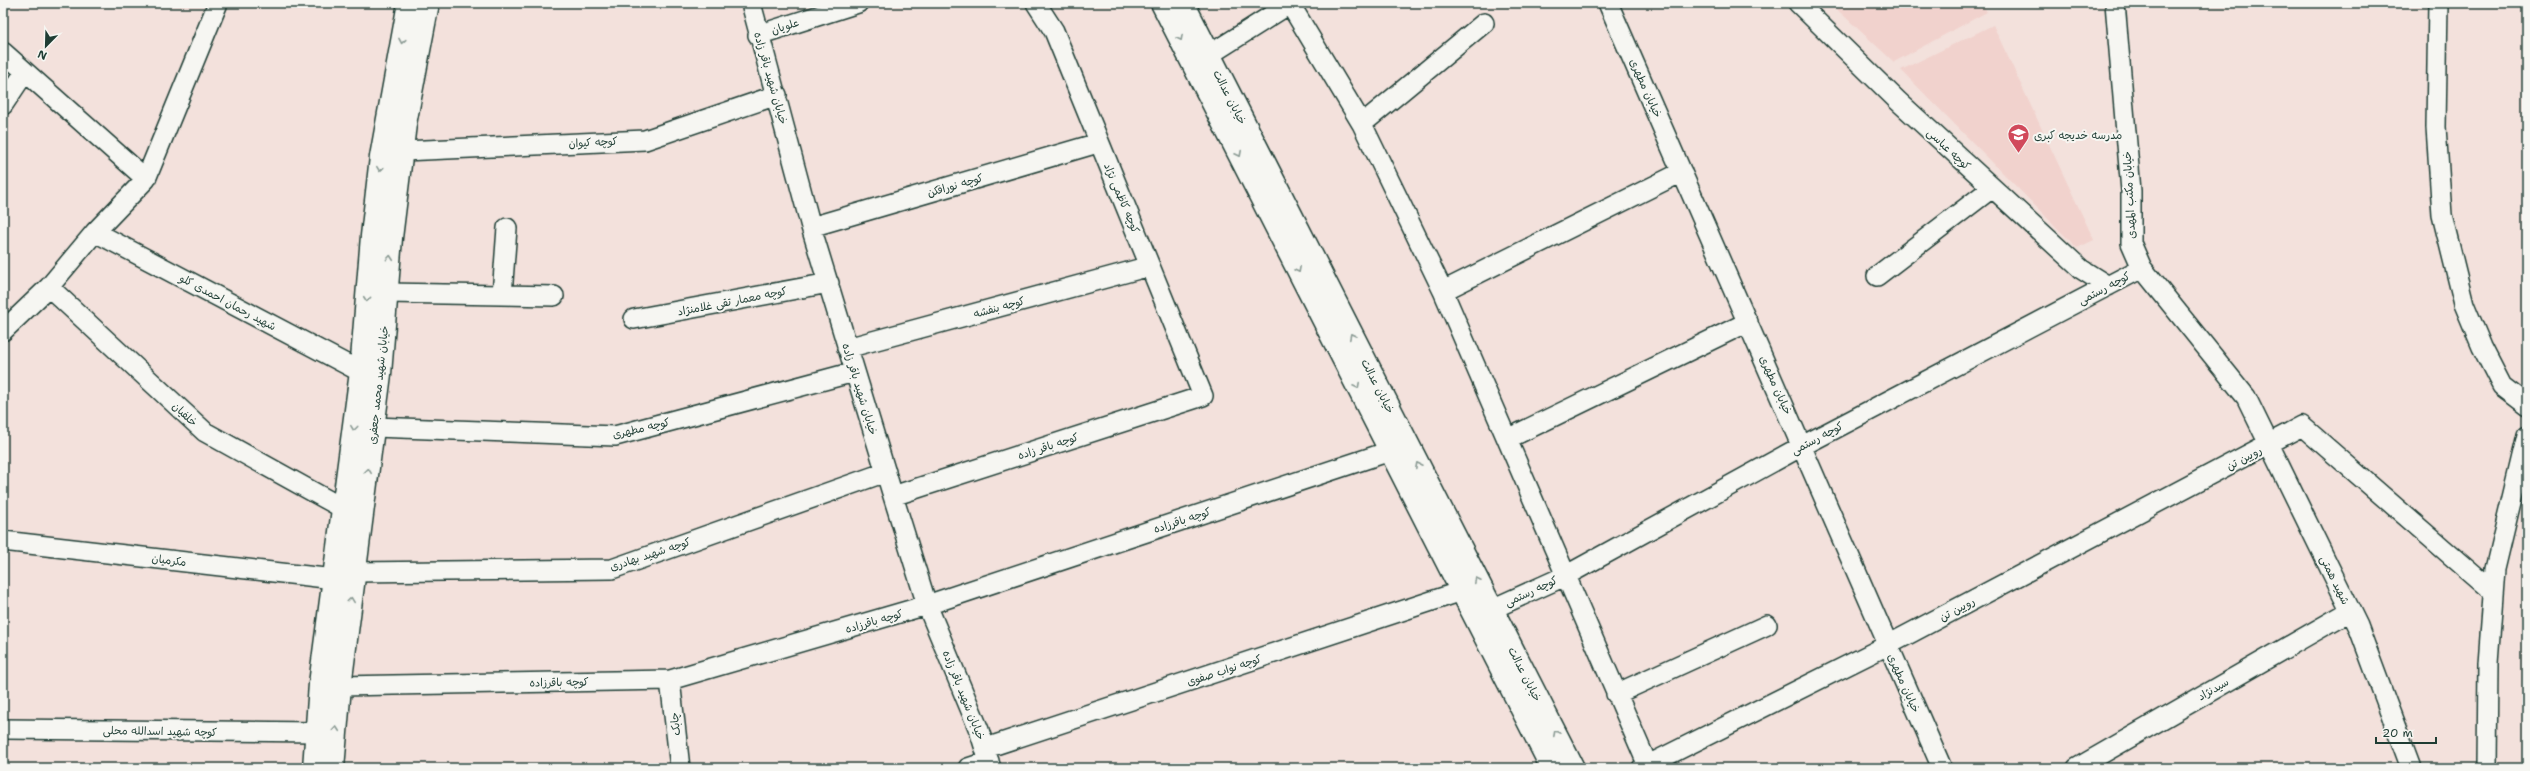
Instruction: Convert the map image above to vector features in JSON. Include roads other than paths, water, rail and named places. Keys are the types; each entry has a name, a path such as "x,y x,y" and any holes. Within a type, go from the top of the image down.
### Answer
{"main road":[{"name":"خیابان شهید محمد جعفری","path":"314,768 316,732 334,578 361,372 372,236 381,157 409,3"},
{"name":"خیابان شهید محمد جعفری","path":"333,768 340,686 374,427 391,238 403,151 405,124 428,3"},
{"name":"خیابان عدالت","path":"1162,3 1552,768"},
{"name":"خیابان عدالت","path":"1183,3 1573,768"}],"street":[{"path":"3,331 49,287 95,232 146,179 218,3"},
{"name":"خیابان شهید باقر زاده","path":"751,3 758,35 776,95 811,226 829,282 854,372 928,605 988,759"},
{"name":"علویان","path":"758,35 858,3"},
{"name":"کوچه کاظمی نژاد","path":"1036,3 1054,31 1098,142 1203,396"},
{"name":"خیابان مطهری","path":"1608,3 1942,768"},
{"name":"کوچه عباسی","path":"1798,3 1898,101 1992,188 2081,269 2108,286"},
{"name":"خیابان مکتب المهدی","path":"2115,3 2131,191 2131,243 2142,268 2246,397"},
{"path":"2438,3 2436,127 2442,215 2464,304 2482,347 2502,386 2527,405"},
{"path":"1209,55 1290,4 1362,124 1443,291 1647,767"},
{"path":"1362,124 1484,24"},
{"path":"3,52 146,179"},
{"path":"3,105 25,72"},
{"name":"کوچه کیوان","path":"403,151 645,140 776,95"},
{"name":"کوچه نورافکن","path":"811,226 1098,142"},
{"path":"1443,291 1682,172"},
{"path":"1877,276 1992,188"},
{"path":"502,295 507,228"},
{"name":"شهید رحمان احمدی کلو","path":"95,232 361,372"},
{"name":"کوچه بنفشه","path":"847,348 1150,266"},
{"name":"کوچه رستمی","path":"1492,609 1565,576 1802,446 2142,268"},
{"name":"کوچه معمار تقی غلامنژاد","path":"634,319 829,282"},
{"name":"خلفیان","path":"49,287 204,432 344,509"},
{"path":"387,293 554,296"},
{"path":"1507,440 1748,322"},
{"name":"کوچه مطهری","path":"374,427 615,436 854,372"},
{"name":"کوچه باقر زاده","path":"893,496 1203,396"},
{"name":"شهید همتی","path":"2246,397 2350,611 2411,768"},
{"name":"رویین تن","path":"1647,767 1888,645 2302,426 2493,592"},
{"path":"2487,768 2488,663 2495,569 2527,435"},
{"name":"کوچه باقرزاده","path":"340,686 670,680 928,605 1390,451"},
{"name":"کوچه شهید بهادری","path":"355,572 612,569 886,472"},
{"name":"مکرمیان","path":"3,541 334,578"},
{"name":"کوچه نواب صفوی","path":"968,768 988,759 1462,591"},
{"name":"سیدنژاد","path":"2077,768 2350,611"},
{"path":"1616,694 1767,625"},
{"name":"چابک","path":"670,680 680,768"},
{"name":"کوچه شهید اسدالله محلی","path":"3,729 316,732"}],"place":[{"name":"مدرسه خدیجه کبری","path":"2019,154"}]}
